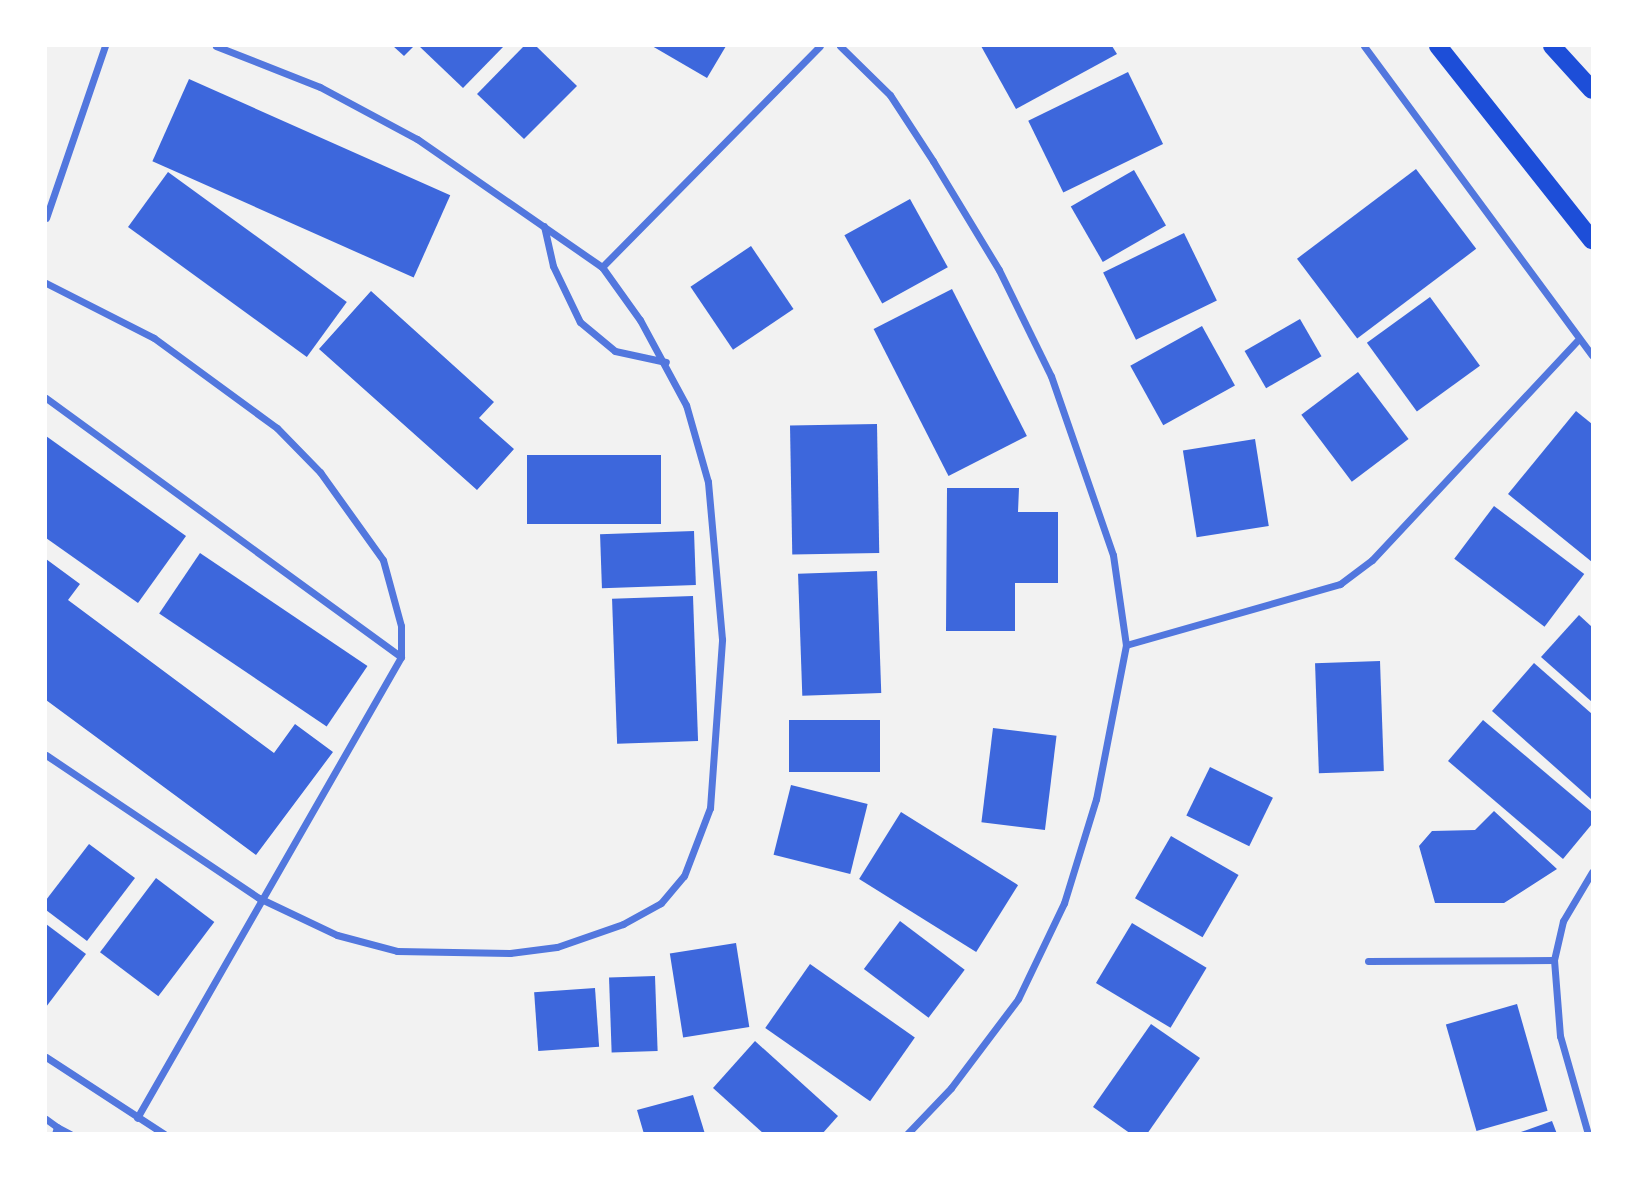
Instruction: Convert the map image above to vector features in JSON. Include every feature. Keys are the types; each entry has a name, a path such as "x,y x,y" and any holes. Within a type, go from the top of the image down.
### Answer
{"main road":[{"path":"1438,46 1592,240"},
{"path":"1552,46 1592,90"}],"street":[{"path":"46,218 105,46"},
{"path":"46,755 259,898 337,935 397,951 510,953 598,935 661,903 684,876 710,808 722,639 708,482 666,362 602,267 544,225 417,139 320,87 216,46"},
{"path":"602,267 820,46"},
{"path":"840,46 890,95 933,161 999,270 1051,376 1113,555 1126,645 1096,799 1064,902 1018,999 951,1088 907,1133"},
{"path":"1364,46 1577,341 1592,355"},
{"path":"544,225 553,266 580,322 615,351 666,362"},
{"path":"46,283 154,338 277,428 320,472 383,560 396,595 401,657 259,898 136,1118"},
{"path":"1126,645 1340,584 1372,560 1577,341"},
{"path":"46,398 401,657"},
{"path":"1588,1133 1560,1036 1554,960 1563,921 1592,872"},
{"path":"1368,961 1554,960"},
{"path":"46,1058 136,1118 164,1133"},
{"path":"46,1119 56,1130 70,1133"}],"building":[{"path":"393,46 414,46 404,56"},
{"path":"419,46 504,46 463,88"},
{"path":"524,46 536,46 577,86 524,139 477,94"},
{"path":"652,46 726,46 707,78"},
{"path":"981,46 1112,46 1117,54 1016,109"},
{"path":"1128,72 1163,144 1063,193 1028,121"},
{"path":"189,79 450,195 414,278 152,161"},
{"path":"1416,169 1476,249 1357,339 1297,259"},
{"path":"1134,170 1166,225 1103,262 1071,206"},
{"path":"168,172 347,302 307,357 128,227"},
{"path":"910,199 948,267 882,304 844,235"},
{"path":"1184,233 1217,300 1136,340 1103,272"},
{"path":"751,246 793,309 733,350 690,287"},
{"path":"952,289 1027,436 948,476 874,329"},
{"path":"371,291 494,402 479,418 514,449 477,490 319,349"},
{"path":"1430,297 1480,366 1417,412 1367,343"},
{"path":"1300,319 1322,356 1266,388 1245,351"},
{"path":"1202,326 1235,385 1163,425 1130,366"},
{"path":"1358,372 1409,439 1352,482 1301,415"},
{"path":"1576,411 1592,424 1592,562 1508,494"},
{"path":"877,424 879,553 792,554 790,426"},
{"path":"46,436 186,536 138,603 46,538"},
{"path":"1255,439 1269,526 1197,537 1183,450"},
{"path":"527,455 661,455 661,524 527,524"},
{"path":"947,488 1019,488 1018,512 1058,512 1058,583 1015,583 1015,631 946,631"},
{"path":"1494,506 1584,574 1545,627 1454,559"},
{"path":"694,531 696,585 602,588 600,534"},
{"path":"200,553 367,666 327,726 159,614"},
{"path":"46,559 80,584 68,600 274,753 295,724 333,752 256,855 46,700"},
{"path":"877,571 881,693 802,696 798,574"},
{"path":"693,596 698,741 617,744 612,599"},
{"path":"1579,615 1592,627 1592,702 1541,657"},
{"path":"1380,661 1384,771 1319,773 1315,663"},
{"path":"1534,663 1592,714 1592,800 1492,711"},
{"path":"789,720 880,720 880,772 789,772"},
{"path":"1483,720 1592,812 1592,824 1563,859 1448,761"},
{"path":"993,728 1057,736 1045,830 981,822"},
{"path":"1210,767 1273,798 1249,846 1186,816"},
{"path":"791,785 868,804 850,874 774,855"},
{"path":"1494,811 1557,869 1504,903 1435,903 1419,846 1432,831 1475,830"},
{"path":"901,812 1018,885 976,952 859,879"},
{"path":"1171,836 1239,875 1203,937 1135,898"},
{"path":"89,844 135,878 87,941 46,910 46,900"},
{"path":"156,878 214,922 158,996 100,952"},
{"path":"900,921 965,970 929,1018 864,969"},
{"path":"1132,923 1207,968 1171,1028 1096,983"},
{"path":"46,924 86,954 46,1007"},
{"path":"736,943 749,1027 683,1037 670,953"},
{"path":"810,964 915,1037 870,1101 765,1028"},
{"path":"655,976 658,1051 612,1053 609,978"},
{"path":"595,988 599,1047 538,1051 534,992"},
{"path":"1517,1004 1548,1111 1476,1131 1446,1024"},
{"path":"1151,1024 1200,1058 1147,1134 1131,1134 1093,1107"},
{"path":"755,1041 838,1116 822,1134 764,1134 713,1088"},
{"path":"693,1095 705,1134 644,1134 637,1110"},
{"path":"1552,1121 1557,1134 1518,1134 1518,1133"}]}
